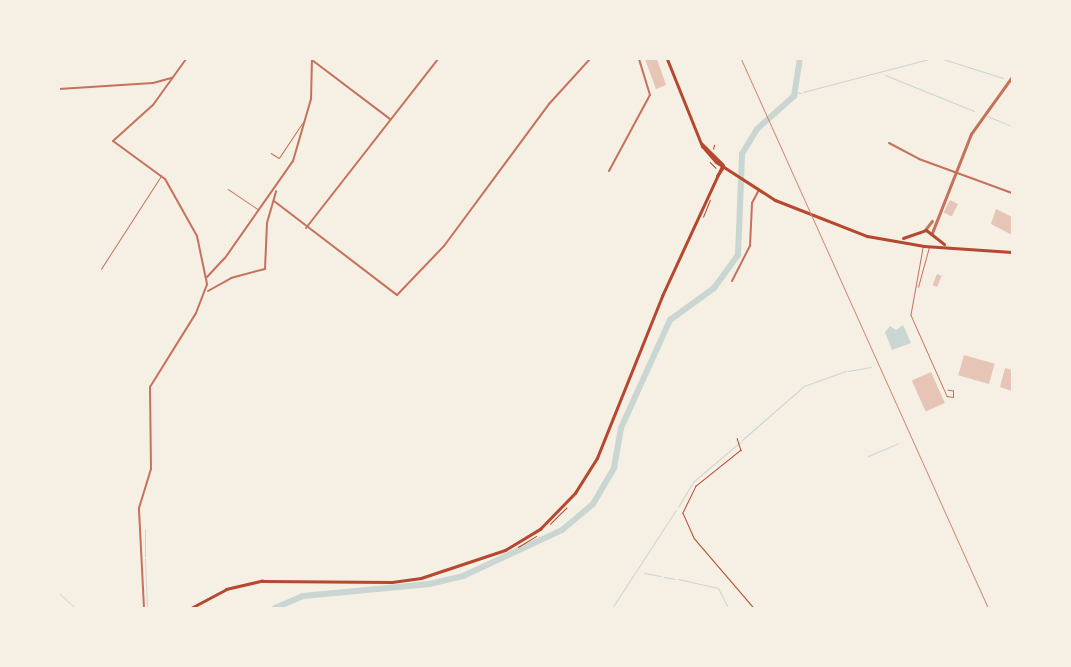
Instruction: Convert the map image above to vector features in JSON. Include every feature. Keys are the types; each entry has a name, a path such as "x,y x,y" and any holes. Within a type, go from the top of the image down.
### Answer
{"main road":[{"path":"667,59 700,141 724,165 759,190 800,212 867,236 930,246 1012,252"},
{"path":"191,608 226,589 262,581 416,579 501,551 540,529 575,493 597,458 662,296 717,176 724,165"},
{"path":"895,239 917,234 924,230 948,246"},
{"path":"917,234 917,243"},
{"path":"930,246 933,235"}],"street":[{"path":"186,59 149,109 114,141 162,176 190,221 207,277 207,292"},
{"path":"312,59 391,120"},
{"path":"207,277 277,189 293,161 307,117 312,59"},
{"path":"306,228 438,59"},
{"path":"274,201 306,228 396,296 444,246 549,104 590,59"},
{"path":"609,170 650,95 639,59"},
{"path":"933,235 934,220 981,117 1012,77"},
{"path":"59,89 153,84 172,78"},
{"path":"888,143 1012,193"},
{"path":"144,608 139,508 151,470 152,380 207,292 231,278 265,270 267,223 277,189"},
{"path":"732,282 750,246 752,203 759,190"},
{"path":"924,230 934,220"}],"lane":[{"path":"271,153 279,158 307,117"},
{"path":"101,270 162,176"},
{"path":"228,189 260,210"},
{"path":"921,245 912,320 948,390"},
{"path":"917,288 930,246"}],"path":[{"path":"714,145 716,153"},
{"path":"699,222 711,197"},
{"path":"737,438 741,450 696,486 683,513 694,538 754,608"},
{"path":"546,528 569,504"},
{"path":"511,550 540,534"}],"shaded area":[{"path":"903,325 911,343 892,350 885,332 890,326 896,330"}],"building":[{"path":"645,59 657,59 666,85 656,89"},
{"path":"950,200 958,204 952,217 944,212"},
{"path":"996,209 1012,217 1012,235 991,224"},
{"path":"937,274 942,276 937,287 933,285"},
{"path":"964,355 995,364 989,384 958,375"},
{"path":"1005,368 1012,370 1012,391 1000,387"},
{"path":"931,372 945,403 926,412 912,381"}],"waterway":[{"path":"275,608 303,596 429,584 463,576 562,530 593,504 614,468 621,428 670,320 714,288 738,255 742,154 757,129 794,96 800,59"},
{"path":"803,92 929,59"},
{"path":"943,59 1003,78"},
{"path":"885,75 974,111"},
{"path":"795,92 801,93"},
{"path":"987,116 1012,126"},
{"path":"848,371 871,367"},
{"path":"742,440 804,386 846,371"},
{"path":"678,507 693,482 740,442"},
{"path":"868,456 898,443"},
{"path":"612,608 676,510"},
{"path":"145,529 145,556"},
{"path":"145,558 147,608"},
{"path":"644,573 661,576"},
{"path":"664,577 675,579"},
{"path":"678,579 718,588 728,608"},
{"path":"59,593 75,608"}],"railway":[{"path":"741,59 988,608"}]}
